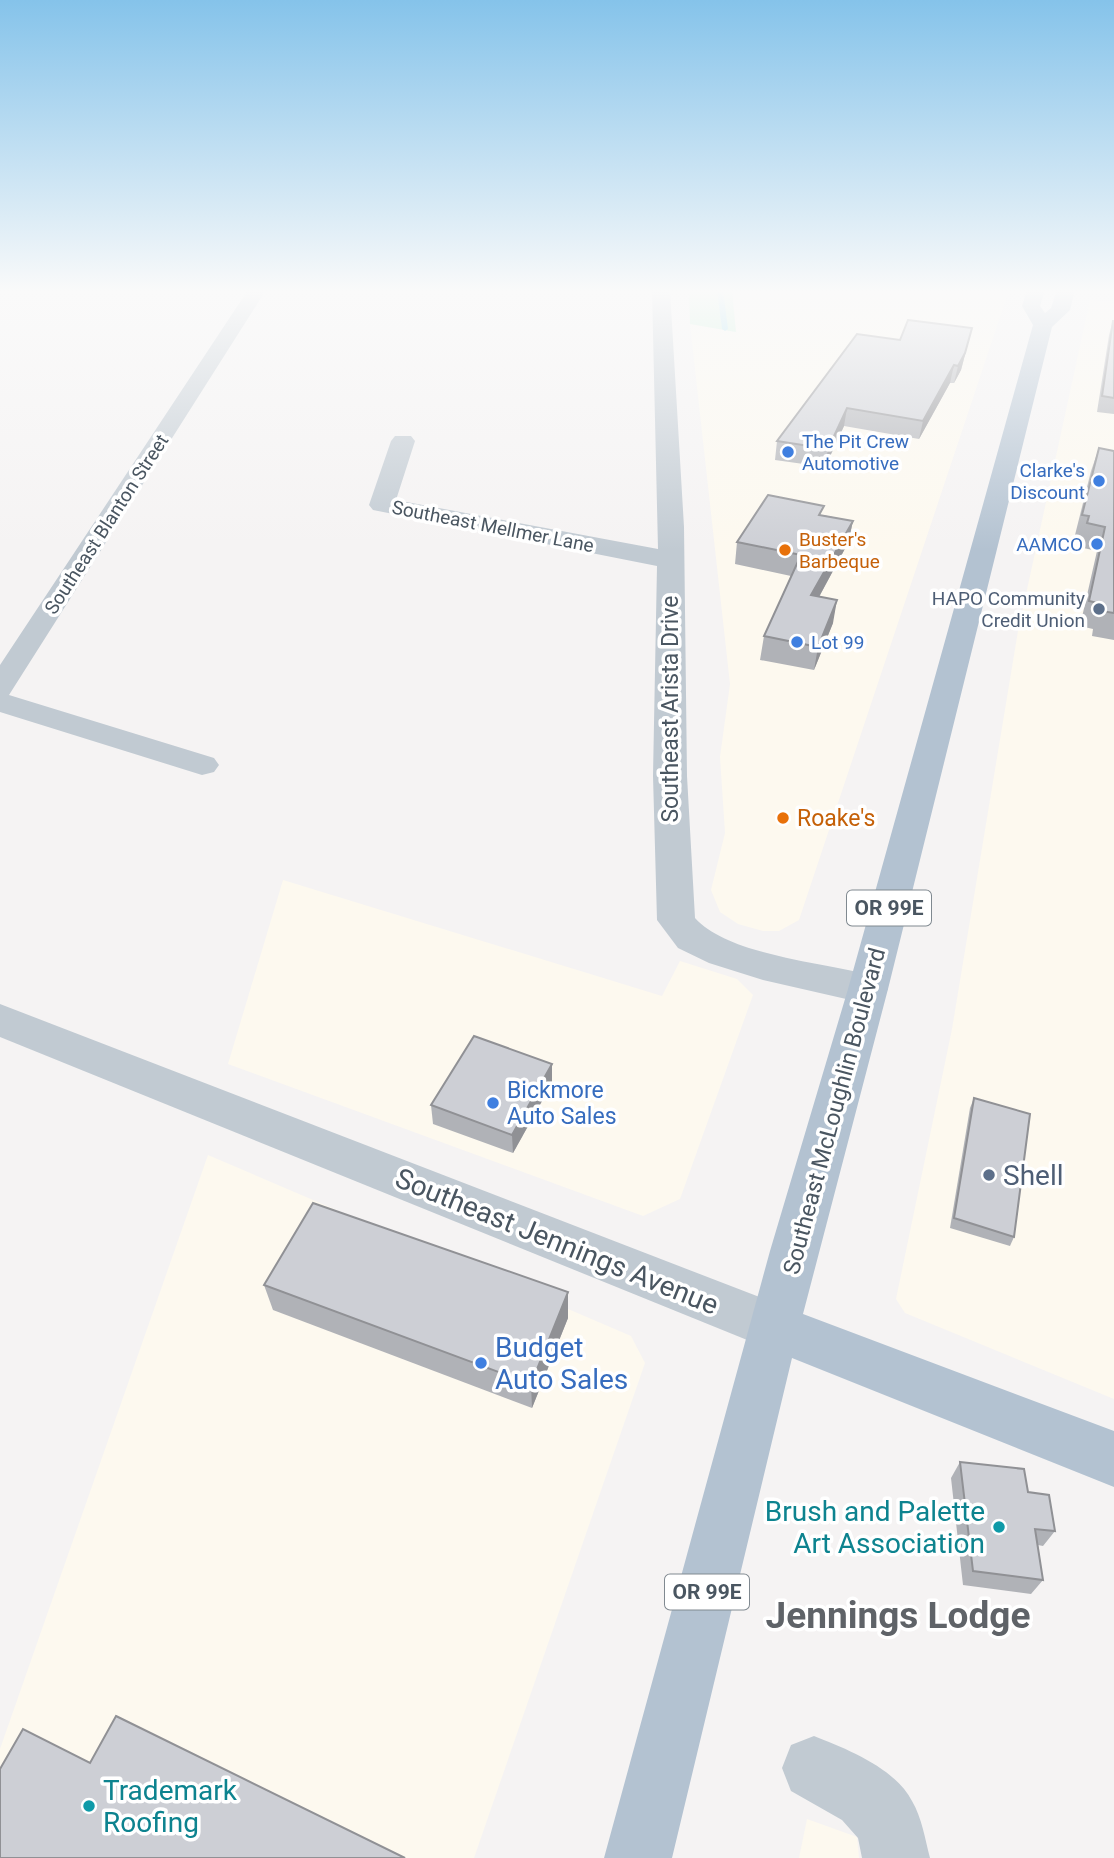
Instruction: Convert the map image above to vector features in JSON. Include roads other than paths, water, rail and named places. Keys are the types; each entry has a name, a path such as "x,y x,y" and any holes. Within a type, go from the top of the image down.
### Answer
{"main road":[{"name":"Southeast McLoughlin Boulevard","path":"638,1858 775,1327 868,989 1029,377"},
{"name":"Southeast Jennings Avenue","path":"775,1327 1114,1459"}],"street":[{"name":"Southeast Blanton Street","path":"0,688 201,377"},
{"name":"Southeast Arista Drive","path":"664,377 670,560 670,776 674,907 677,922 685,933 702,945 868,989"},
{"name":"Southeast Mellmer Lane","path":"403,440 382,505 430,512 670,560"},
{"path":"0,702 202,765"},
{"name":"Southeast Jennings Avenue","path":"0,1020 775,1327"},
{"path":"814,1768 864,1797 888,1822 896,1858"}],"place":[{"name":"The Pit Crew Automotive","path":"788,452"},
{"name":"Clarke's Discount","path":"1099,481"},
{"name":"AAMCO","path":"1097,544"},
{"name":"Buster's Barbeque","path":"785,550"},
{"name":"HAPO Community Credit Union","path":"1099,609"},
{"name":"Lot 99","path":"797,642"},
{"name":"Roake's","path":"783,818"},
{"name":"Bickmore Auto Sales","path":"493,1103"},
{"name":"Shell","path":"989,1175"},
{"name":"Budget Auto Sales","path":"481,1363"},
{"name":"Brush and Palette Art Association","path":"999,1527"},
{"name":"Trademark Roofing","path":"89,1806"}],"district":[{"name":"Jennings Lodge","path":"898,1615"}]}
